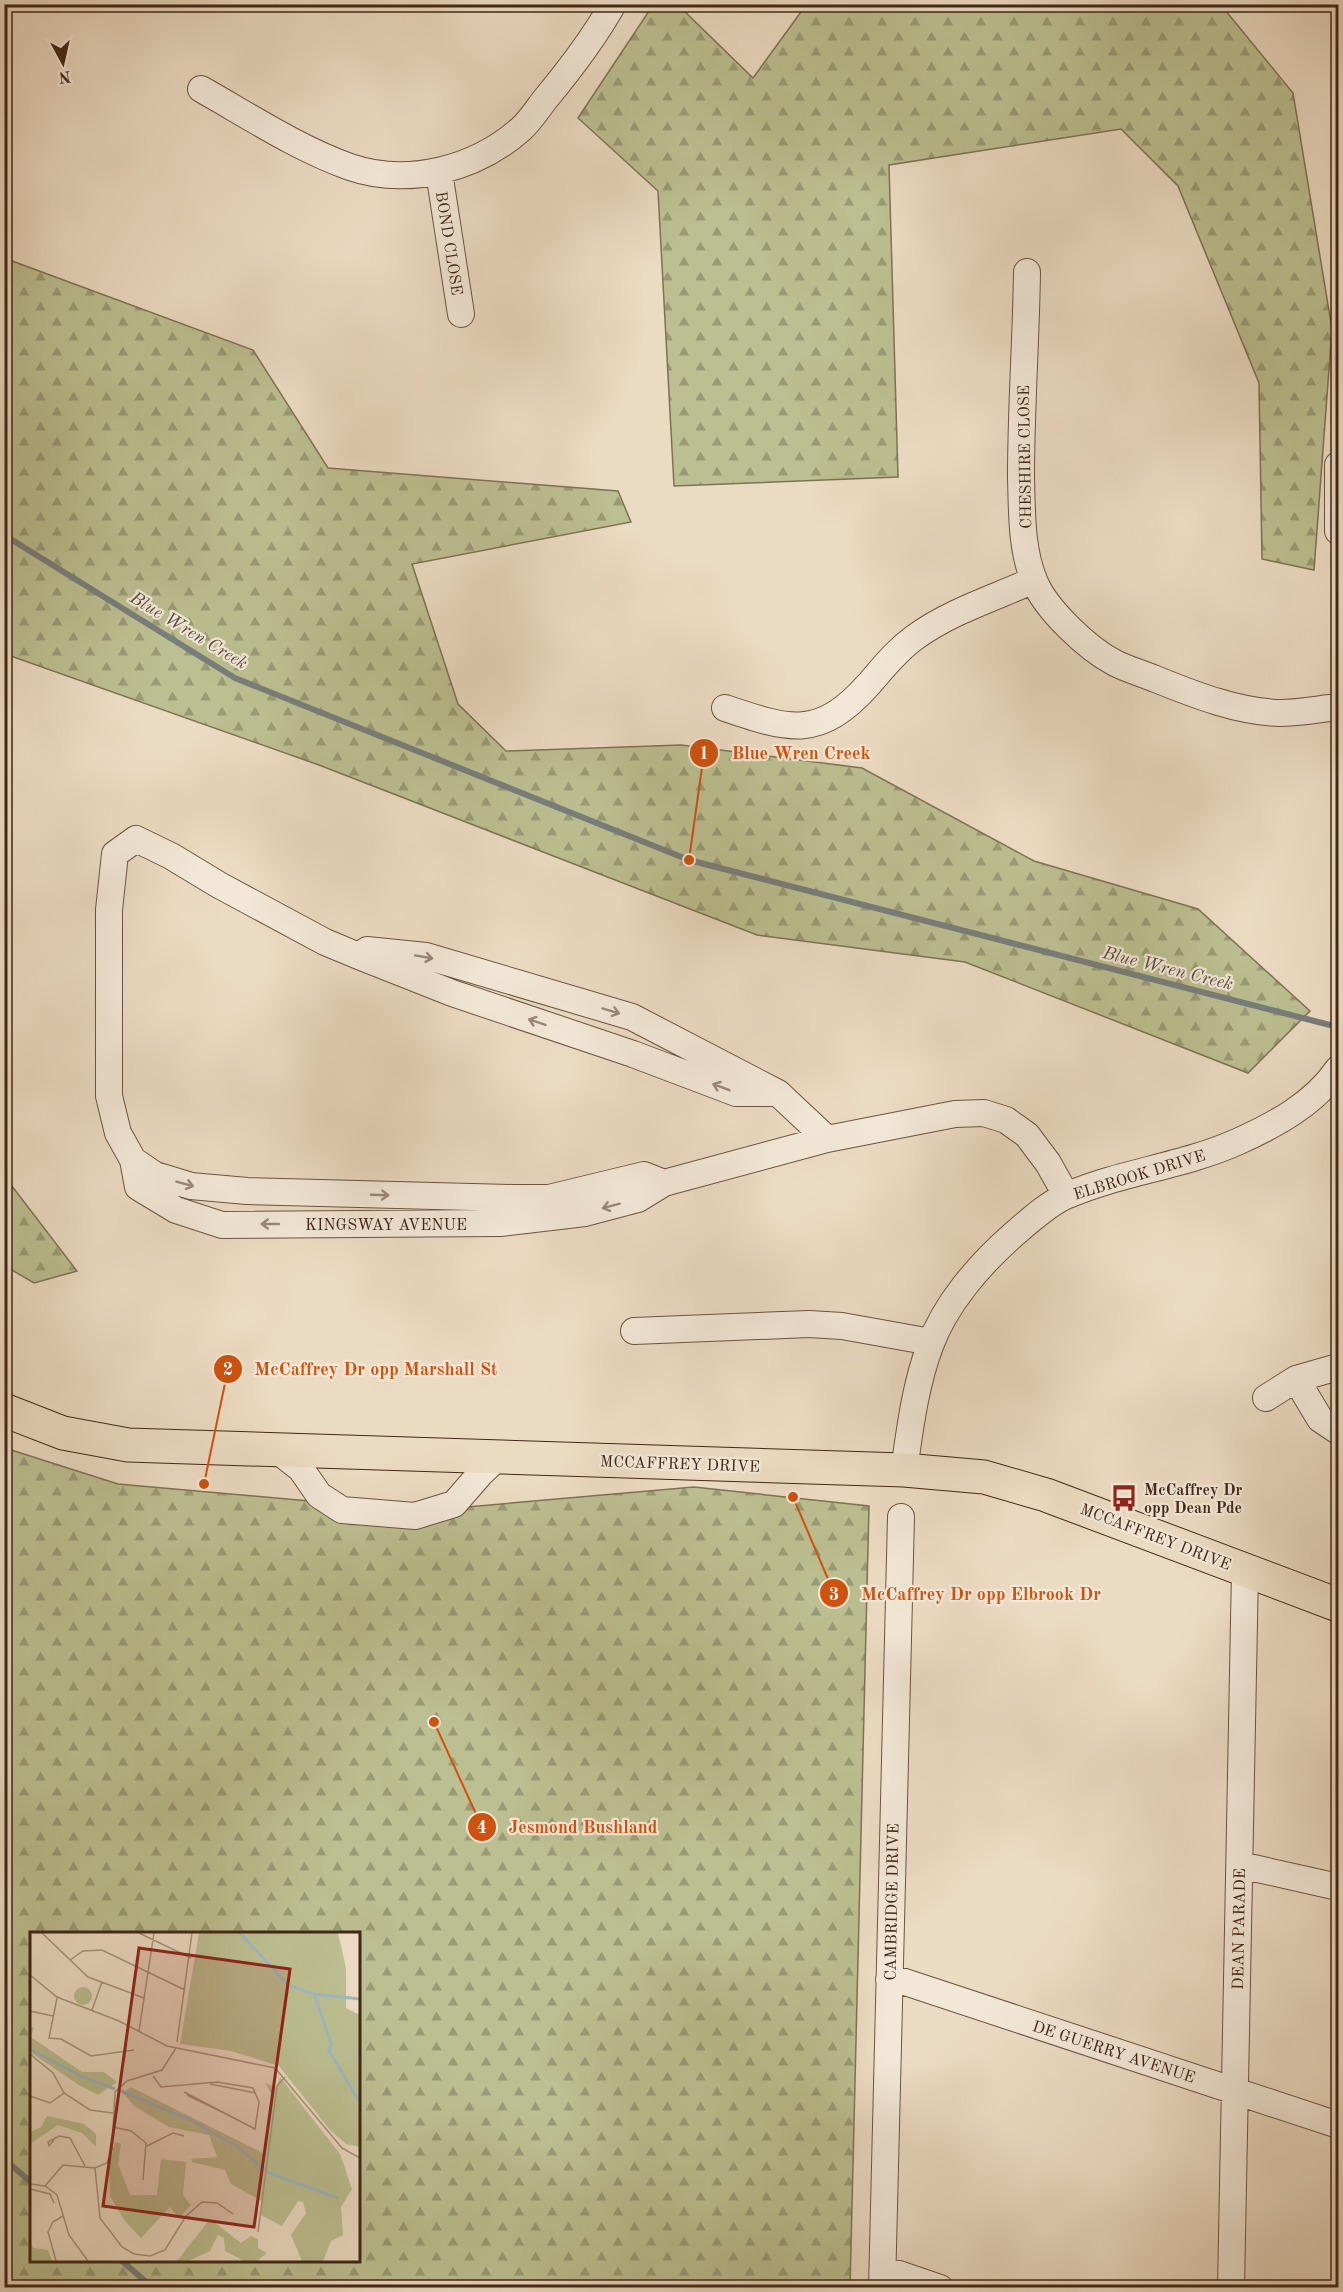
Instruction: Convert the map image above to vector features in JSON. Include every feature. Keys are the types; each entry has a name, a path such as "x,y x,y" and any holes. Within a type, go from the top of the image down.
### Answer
{"main road":[{"name":"MCCAFFREY DRIVE","path":"4,1410 63,1433 128,1445 904,1470 984,1477 1046,1495 1338,1605"}],"street":[{"path":"201,89 318,154 352,167 376,173 439,172 484,154 522,128 576,61 613,4"},
{"name":"BOND CLOSE","path":"439,172 461,314"},
{"name":"CHESHIRE CLOSE","path":"1027,272 1021,431 1022,507 1026,544 1034,580 1048,603 1088,644 1114,663 1187,692 1262,711 1294,712 1338,707"},
{"path":"1338,465 1338,531"},
{"path":"725,708 785,726 803,726 823,721 841,711 868,685 889,660 914,638 951,616 1034,580"},
{"name":"KINGSWAY AVENUE","path":"778,1093 736,1093 633,1054 452,993 325,942 219,885 171,856 136,839 115,854 109,909 109,1096 118,1133 133,1160 138,1187 176,1210 222,1224 500,1223 585,1213 638,1199 664,1183 827,1139 955,1114 984,1113 995,1115 1027,1135 1048,1163 1066,1195"},
{"name":"KINGSWAY AVENUE","path":"325,942 426,956 632,1017 778,1093 827,1139"},
{"name":"ELBROOK DRIVE","path":"904,1470 913,1409 931,1342 962,1289 990,1255 1026,1223 1066,1195 1190,1160 1256,1133 1286,1117 1312,1099 1338,1069"},
{"name":"KINGSWAY AVENUE","path":"133,1160 155,1175 191,1186 247,1191 549,1198 644,1175 664,1183"},
{"path":"634,1331 809,1323 842,1326 931,1342"},
{"path":"1266,1398 1296,1379 1338,1367"},
{"path":"1296,1379 1320,1419 1338,1431"},
{"path":"277,1450 301,1469 319,1495 342,1510 415,1516 454,1504 499,1456"},
{"name":"CAMBRIDGE DRIVE","path":"883,2280 901,1517"},
{"name":"DEAN PARADE","path":"1231,2288 1245,1570"},
{"path":"1240,1865 1338,1887"},
{"name":"DE GUERRY AVENUE","path":"889,1980 905,1982 1338,2125"},
{"path":"883,2280 898,2274 940,2288"}],"green space":[{"path":"653,5 678,5 753,78 806,5 1221,5 1293,93 1332,329 1314,570 1262,559 1259,383 1178,186 1121,129 889,165 898,477 674,486 658,191 578,118"},
{"path":"4,258 253,350 328,468 618,491 631,522 412,564 458,704 506,751 681,745 862,768 1034,861 1198,909 1310,1011 1248,1073 965,962 757,935 319,765 5,654"},
{"path":"5,1177 77,1271 34,1283 5,1266"},
{"path":"5,1448 118,1484 421,1511 694,1487 869,1506 850,2287 5,2288"}],"waterway":[{"name":"Blue Wren Creek","path":"4,535 235,678 689,860 1330,1025"},
{"path":"4,2159 30,2181"},
{"path":"123,2262 153,2288"}],"place":[{"name":"Blue Wren Creek","path":"689,860"},
{"name":"McCaffrey Dr opp Marshall St","path":"204,1484"},
{"name":"McCaffrey Dr opp Elbrook Dr","path":"793,1497"},
{"name":"McCaffrey Dr opp Dean Pde","path":"1124,1498"},
{"name":"Jesmond Bushland","path":"434,1722"}]}
